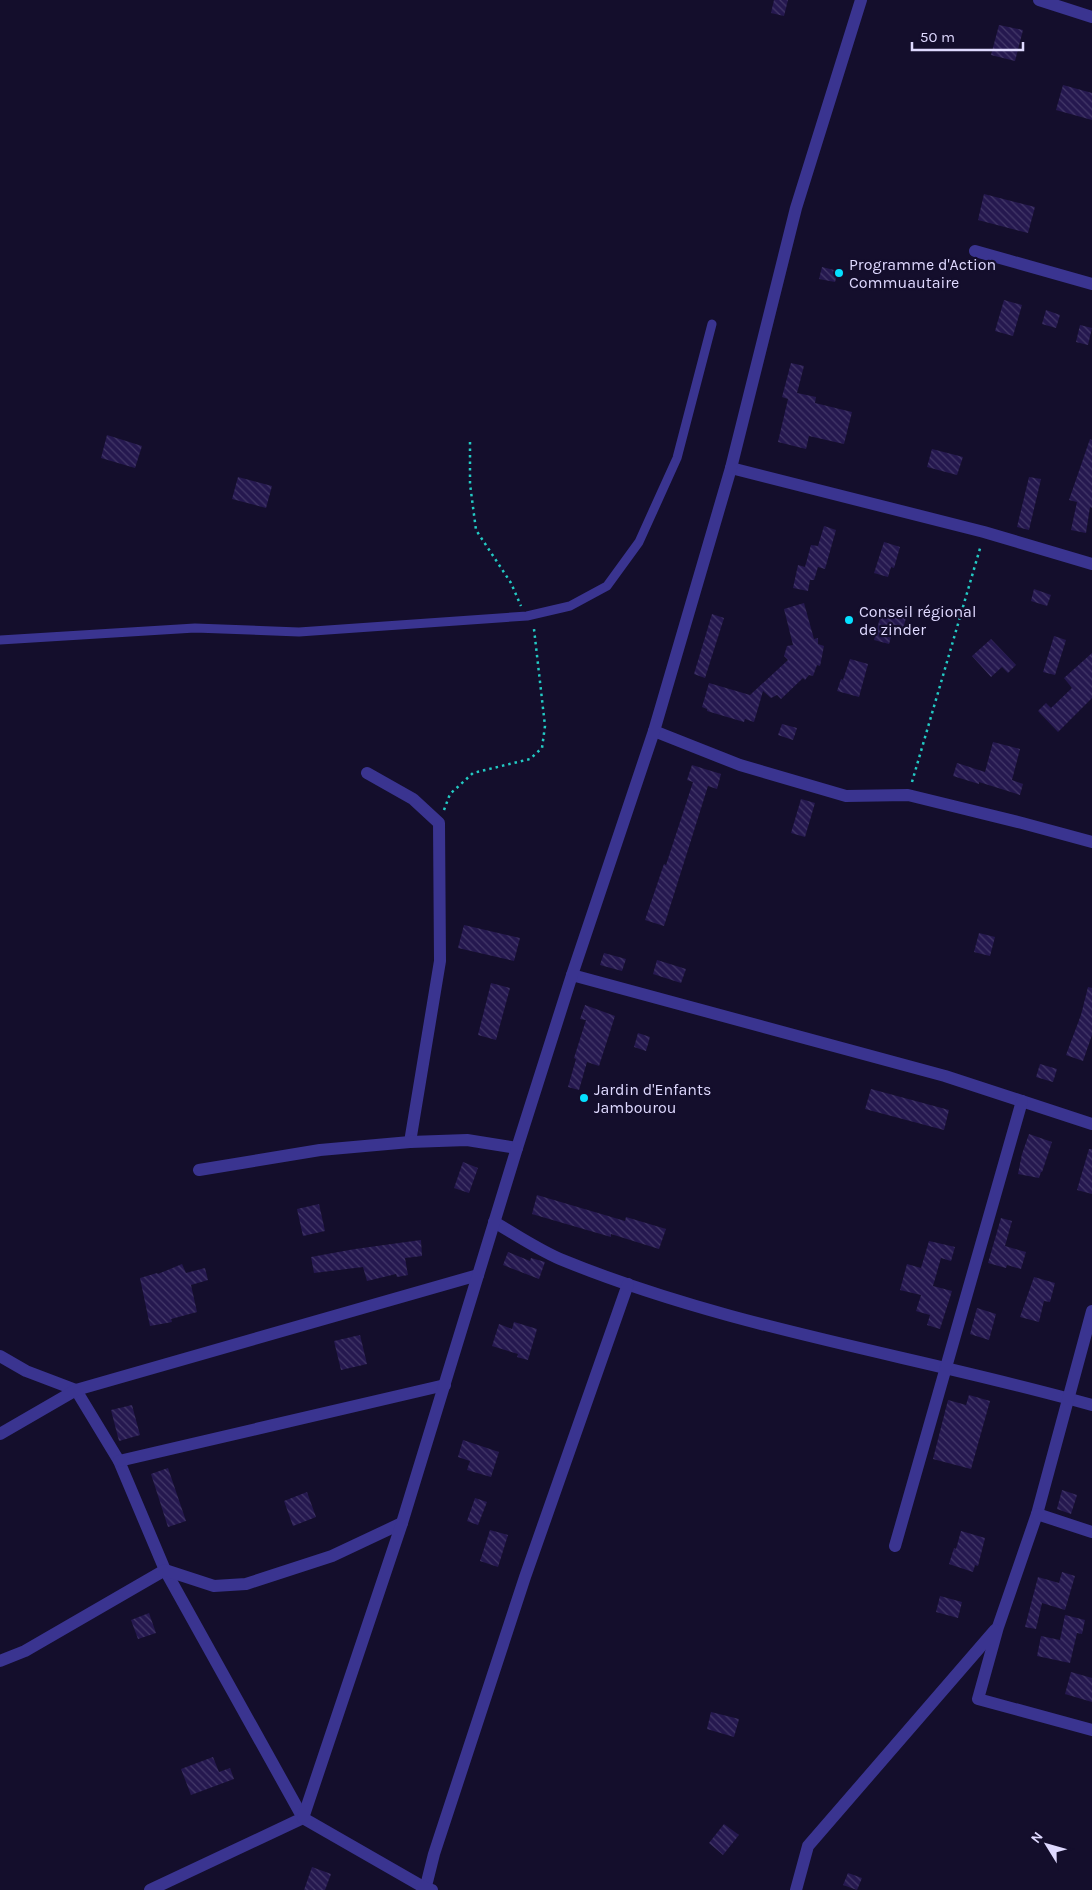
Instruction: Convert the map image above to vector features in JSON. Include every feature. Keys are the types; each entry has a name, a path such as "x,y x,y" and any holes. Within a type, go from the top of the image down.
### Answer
{"street":[{"path":"150,1890 303,1818 402,1523 517,1148 572,975 654,730 731,468 796,208 861,0"},
{"path":"1039,0 1092,17"},
{"path":"975,251 1092,284"},
{"path":"731,468 984,532 1092,564"},
{"path":"654,730 740,765 846,796 908,796 1092,842"},
{"path":"367,773 412,800 440,823 440,961 410,1142"},
{"path":"572,975 945,1076 1092,1124"},
{"path":"895,1546 1022,1101"},
{"path":"199,1170 320,1150 410,1142 467,1140 517,1148"},
{"path":"494,1222 558,1258 628,1284 730,1317 946,1367 1092,1406"},
{"path":"0,1434 76,1390 478,1275"},
{"path":"0,1356 26,1372 76,1390 119,1461 165,1570 303,1818 427,1889 434,1854 525,1576 628,1284"},
{"path":"1092,1311 1037,1514 998,1627 978,1699 1092,1730"},
{"path":"119,1461 445,1385"},
{"path":"1037,1514 1092,1532"},
{"path":"0,1661 25,1651 165,1570 214,1586 246,1584 332,1556 402,1523"},
{"path":"796,1890 808,1846 998,1627"}],"lane":[{"path":"0,640 195,628 299,632 527,616 570,606 607,586 639,542 677,458 712,324"}],"path":[{"path":"440,823 450,794 473,773 530,759 542,748 545,726 534,629 520,606 511,582 476,530 470,484 470,442"},
{"path":"908,796 984,532"}],"building":[{"path":"774,0 788,0 784,16 771,13"},
{"path":"999,25 1023,30 1015,61 991,55"},
{"path":"1063,85 1092,93 1092,120 1056,110"},
{"path":"984,194 1035,207 1028,233 978,220"},
{"path":"822,267 838,271 835,282 819,279"},
{"path":"1004,300 1022,305 1013,336 995,331"},
{"path":"1046,310 1060,315 1056,328 1042,324"},
{"path":"1080,325 1092,328 1088,345 1076,342"},
{"path":"791,363 804,366 797,393 816,397 815,403 852,412 844,444 809,436 806,449 778,442 788,399 782,397"},
{"path":"107,435 142,446 135,468 101,458"},
{"path":"1090,439 1092,440 1092,508 1090,507 1086,533 1071,530 1077,502 1069,500"},
{"path":"932,449 963,457 957,475 927,467"},
{"path":"238,477 272,486 266,508 232,499"},
{"path":"1029,477 1041,479 1029,530 1017,527"},
{"path":"824,526 836,530 825,569 818,567 814,580 810,580 808,591 793,588 798,565 805,567 811,545 818,546"},
{"path":"884,542 900,547 894,568 891,567 888,577 874,573"},
{"path":"1034,589 1051,595 1047,606 1031,601"},
{"path":"804,603 814,639 818,638 818,644 824,646 820,666 817,665 813,676 809,675 805,680 803,678 781,699 777,695 771,698 763,691 754,722 745,719 744,722 707,711 707,709 702,707 709,683 750,695 788,660 784,656 787,646 793,645 784,609"},
{"path":"883,607 907,614 901,637 892,634 889,644 874,640"},
{"path":"712,614 724,618 705,678 694,674"},
{"path":"1054,636 1066,640 1055,675 1043,672"},
{"path":"991,639 1016,665 1008,673 1002,667 991,677 972,656"},
{"path":"1092,653 1092,698 1058,732 1038,711 1046,703 1051,708 1072,688 1064,678"},
{"path":"850,659 868,664 859,697 837,691"},
{"path":"782,724 797,728 793,740 778,735"},
{"path":"993,742 1020,749 1012,780 1023,784 1020,795 953,776 957,763 985,772"},
{"path":"692,765 721,774 717,789 708,786 664,926 645,920 664,864 666,865 693,782 687,780"},
{"path":"801,799 815,803 805,837 791,833"},
{"path":"464,925 520,938 514,961 458,948"},
{"path":"979,933 995,937 990,956 974,952"},
{"path":"604,953 626,959 622,971 600,965"},
{"path":"657,960 686,969 681,983 653,974"},
{"path":"491,983 510,988 496,1040 478,1035"},
{"path":"1088,987 1092,988 1092,1035 1083,1061 1066,1055 1081,1015"},
{"path":"585,1005 615,1016 599,1066 587,1062 579,1090 568,1087 576,1059 574,1058 586,1020 580,1019"},
{"path":"638,1033 650,1037 646,1051 634,1047"},
{"path":"1040,1064 1057,1069 1053,1082 1036,1077"},
{"path":"871,1089 949,1110 944,1130 865,1109"},
{"path":"1029,1134 1052,1142 1039,1178 1018,1174"},
{"path":"1089,1149 1092,1149 1092,1194 1077,1190"},
{"path":"463,1162 478,1168 469,1193 454,1188"},
{"path":"537,1195 625,1221 626,1217 666,1229 659,1249 611,1234 611,1237 532,1214"},
{"path":"319,1204 325,1231 303,1236 297,1209"},
{"path":"1001,1218 1012,1221 1005,1246 1026,1252 1021,1269 1007,1265 1006,1268 988,1263"},
{"path":"421,1240 422,1256 405,1258 408,1275 397,1277 396,1274 367,1281 363,1267 314,1273 311,1257"},
{"path":"929,1241 955,1247 951,1261 941,1258 933,1286 952,1291 940,1329 927,1325 930,1315 916,1311 921,1295 900,1290 907,1264 921,1268"},
{"path":"508,1252 530,1261 531,1258 545,1262 539,1279 503,1265"},
{"path":"182,1264 186,1273 205,1268 208,1280 191,1285 197,1312 171,1319 172,1322 150,1326 140,1278 158,1274"},
{"path":"1034,1277 1055,1283 1050,1302 1044,1301 1039,1322 1020,1317"},
{"path":"977,1308 996,1314 989,1340 970,1334"},
{"path":"514,1322 537,1329 528,1360 517,1357 518,1354 492,1346 499,1324 512,1329"},
{"path":"360,1335 367,1364 341,1370 334,1341"},
{"path":"969,1395 990,1401 971,1469 933,1459 948,1400 966,1405"},
{"path":"132,1405 140,1435 119,1441 111,1410"},
{"path":"463,1440 499,1452 491,1477 467,1470 470,1461 458,1457"},
{"path":"168,1468 186,1521 168,1527 151,1474"},
{"path":"1062,1490 1077,1495 1071,1514 1057,1509"},
{"path":"307,1492 316,1517 293,1526 284,1501"},
{"path":"475,1498 487,1502 478,1525 467,1521"},
{"path":"490,1530 508,1535 498,1567 480,1561"},
{"path":"961,1531 985,1538 978,1566 975,1565 973,1572 949,1564"},
{"path":"1062,1572 1075,1576 1065,1610 1042,1603 1036,1629 1025,1627 1038,1577 1059,1583"},
{"path":"940,1596 962,1602 958,1618 936,1612"},
{"path":"149,1613 156,1633 138,1639 131,1620"},
{"path":"1065,1615 1085,1620 1082,1634 1077,1633 1070,1663 1037,1656 1041,1636 1060,1640"},
{"path":"1071,1672 1092,1678 1092,1702 1065,1694"},
{"path":"711,1712 739,1719 734,1737 707,1729"},
{"path":"213,1757 219,1772 230,1768 234,1779 191,1795 181,1769"},
{"path":"724,1824 739,1835 723,1855 709,1843"},
{"path":"312,1867 331,1874 325,1890 304,1890"},
{"path":"848,1873 862,1878 857,1890 843,1885"}],"place":[{"name":"Programme d'Action Commuautaire","path":"839,273"},
{"name":"Conseil régional de zinder","path":"849,620"},
{"name":"Jardin d'Enfants Jambourou","path":"584,1098"}]}
